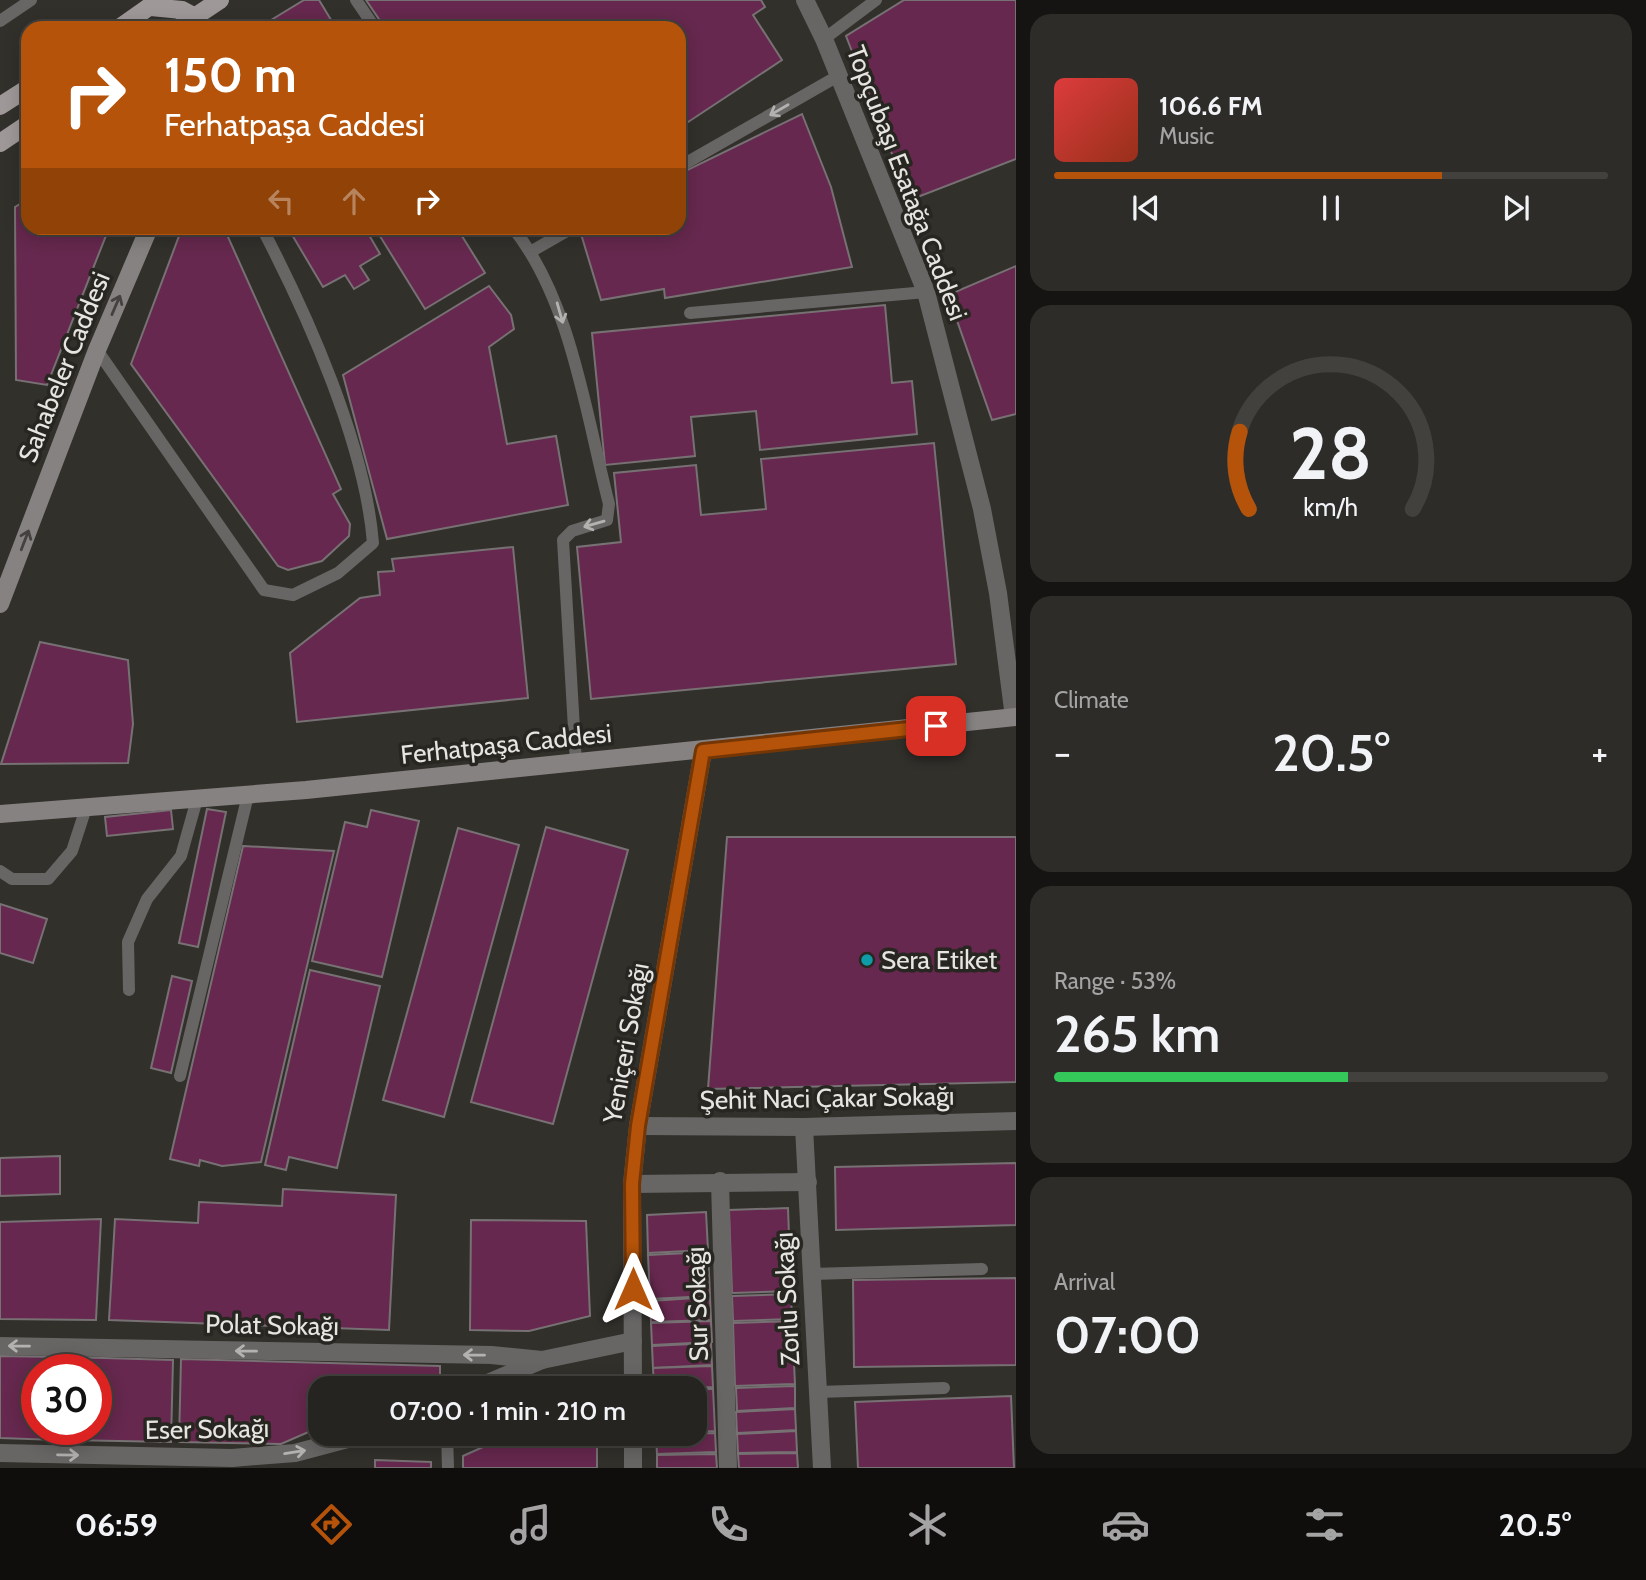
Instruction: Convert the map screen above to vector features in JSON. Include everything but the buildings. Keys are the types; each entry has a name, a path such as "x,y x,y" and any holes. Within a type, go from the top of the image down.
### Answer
{"main road":[{"path":"198,21 220,0"},
{"path":"129,21 155,3 182,10 194,21"},
{"path":"0,106 21,92"},
{"path":"0,143 21,129"},
{"name":"Sahabeler Caddesi","path":"0,604 97,351 146,235"},
{"name":"Ferhatpaşa Caddesi","path":"0,814 576,764 1015,717"}],"street":[{"name":"Topçubaşı Esatağa Caddesi","path":"805,0 824,39 926,292 982,509 998,593 1015,717"},
{"name":"Yeniçeri Sokağı","path":"633,1376 632,1184 638,1126 703,751"},
{"name":"Şehit Naci Çakar Sokağı","path":"638,1126 804,1127 1016,1121"},
{"name":"Zorlu Sokağı","path":"804,1127 822,1468"},
{"name":"Sur Sokağı","path":"720,1181 728,1468"},
{"path":"632,1184 808,1182"},
{"path":"505,1376 542,1360 633,1341"},
{"name":"Polat Sokağı","path":"0,1346 491,1355 542,1360"},
{"name":"Eser Sokağı","path":"0,1453 232,1458 295,1453 321,1446"},
{"path":"633,1446 633,1468"}],"lane":[{"path":"0,20 31,0"},
{"path":"356,0 370,21"},
{"path":"824,39 876,0"},
{"path":"686,163 838,76"},
{"path":"97,351 264,590 293,594 338,573 373,543 370,510 334,386 265,235"},
{"path":"519,235 532,251 558,304 610,504 607,520 572,531 563,540 576,764"},
{"path":"532,251 560,235"},
{"path":"690,313 926,292"},
{"path":"180,1076 248,794"},
{"path":"128,990 128,942 147,899 181,856 197,799"},
{"path":"0,872 12,879 48,879 72,851 86,808"},
{"path":"812,1274 982,1269"},
{"path":"818,1392 944,1388"},
{"path":"447,1446 447,1468"}],"place":[{"name":"Sera Etiket","path":"867,960"}],"route":[{"path":"633,1289 632,1184 638,1126 703,751 936,726"}]}
